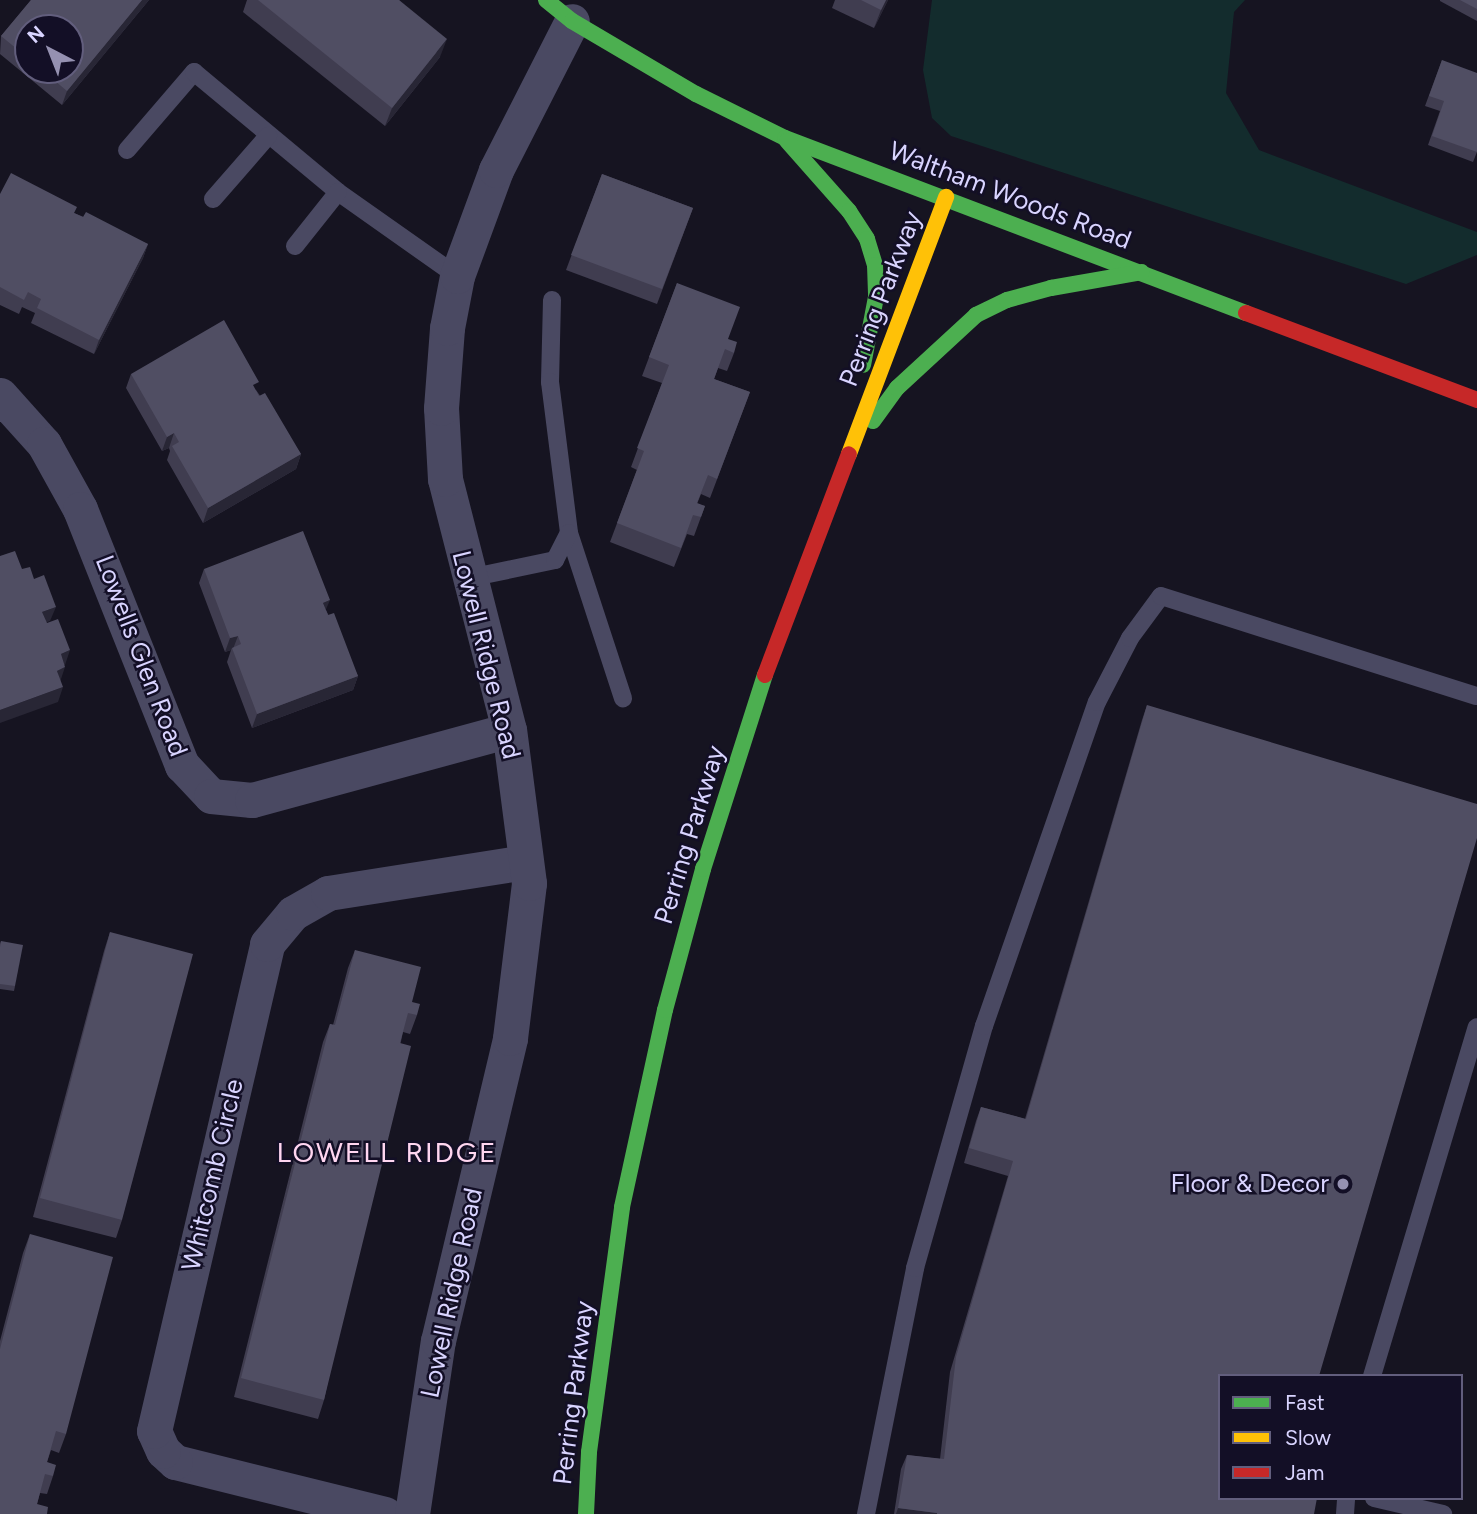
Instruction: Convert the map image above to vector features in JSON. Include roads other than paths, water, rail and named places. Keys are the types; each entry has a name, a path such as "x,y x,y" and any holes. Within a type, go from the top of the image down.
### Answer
{"street":[{"name":"Waltham Woods Road","path":"559,11 696,94 785,138 1477,400"},
{"name":"Lowell Ridge Road","path":"412,1514 438,1342 517,999 528,918 526,862 509,730 445,479 441,408 447,328 457,276 559,11"},
{"path":"785,138 849,211 867,239 875,265 876,297 846,456"},
{"name":"Perring Parkway","path":"586,1514 589,1452 622,1207 665,1010 703,869 771,658 946,197"},
{"path":"846,456 897,388 976,315 1007,300 1051,288 1143,272"},
{"name":"Lowells Glen Road","path":"0,395 44,444 80,509 182,765 211,796 252,800 509,730"},
{"name":"Whitcomb Circle","path":"385,1514 175,1462 163,1451 154,1431 267,944 293,913 328,893 526,862"}],"lane":[{"path":"127,150 194,72 338,192 457,276"},
{"path":"213,199 268,136"},
{"path":"295,246 338,192"},
{"path":"552,300 550,382 569,533 623,698"},
{"path":"470,578 555,560 569,533"},
{"path":"866,1514 915,1268 984,1026 1097,702 1130,638 1161,596 1477,696"},
{"path":"1373,1374 1477,1027"},
{"path":"1383,1500 1443,1514"}],"place":[{"name":"Floor & Decor","path":"1343,1184"}],"district":[{"name":"LOWELL RIDGE","path":"387,1152"}]}
